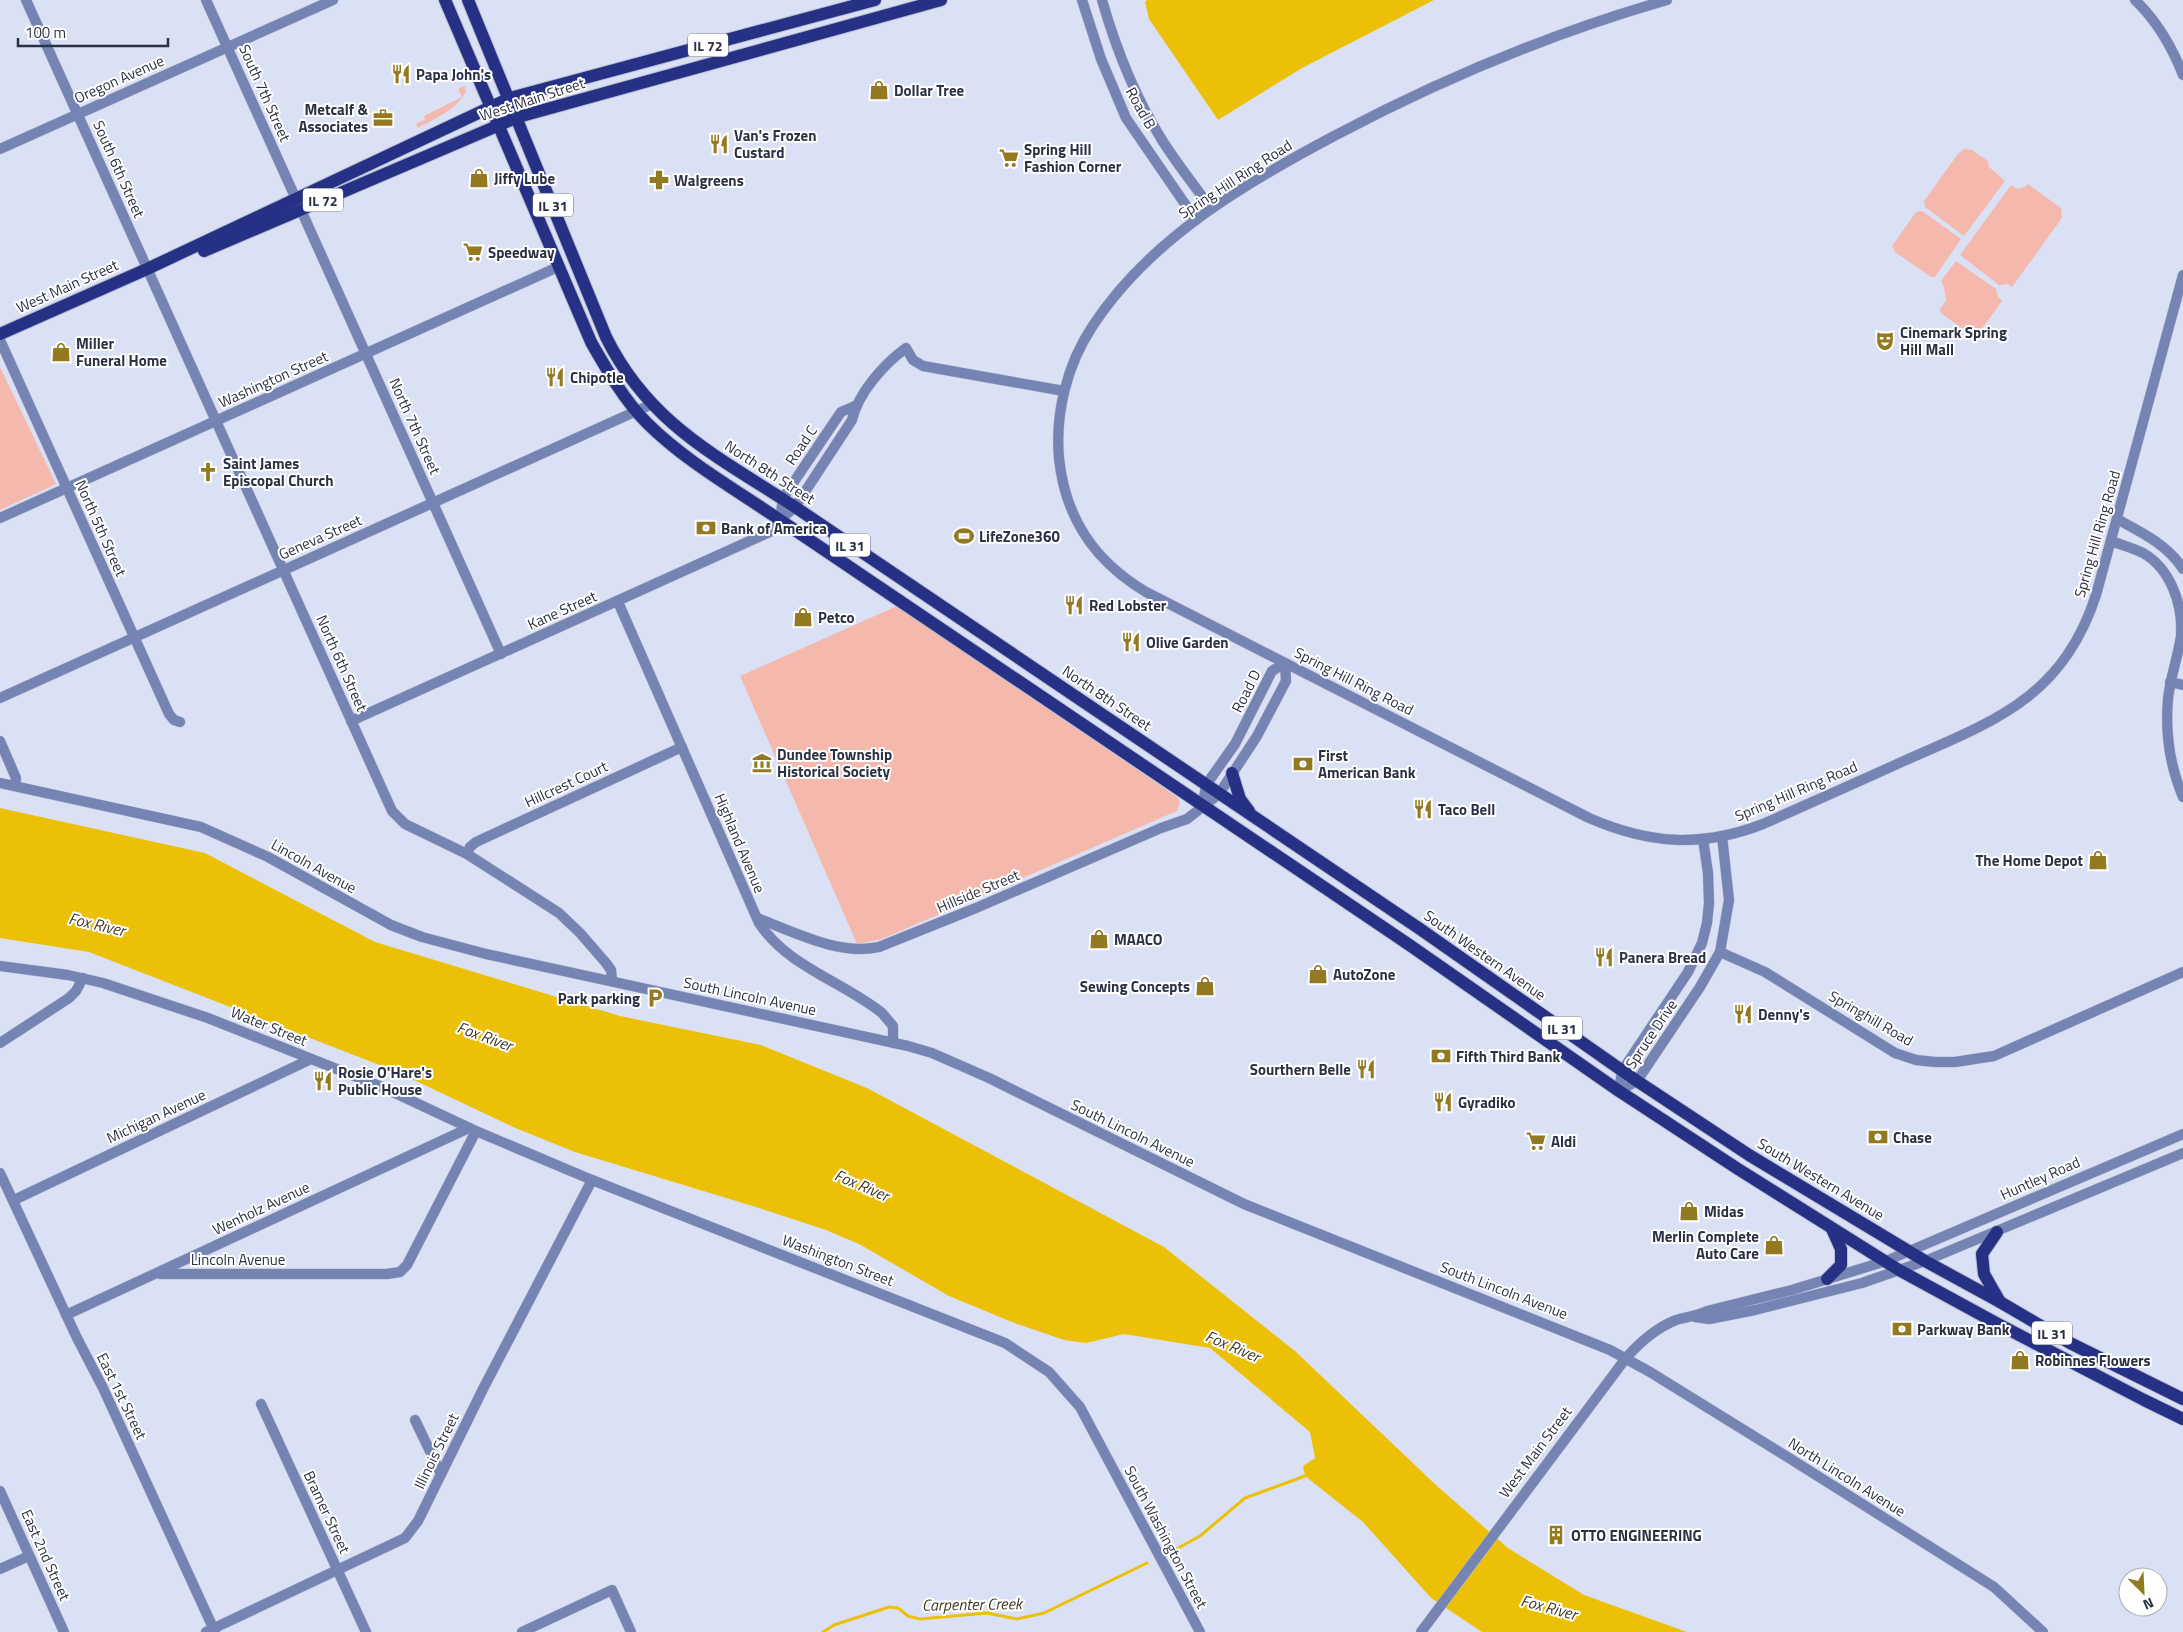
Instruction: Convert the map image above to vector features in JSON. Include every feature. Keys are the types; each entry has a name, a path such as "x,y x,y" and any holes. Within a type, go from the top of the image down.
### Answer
{"main road":[{"path":"445,0 558,267 594,347 636,411 680,451 1408,944 1620,1091 1832,1229 1899,1270 2082,1368 2183,1418"},
{"name":"IL 31","path":"468,0 510,98"},
{"name":"West Main Street","path":"298,204 510,98 875,0"},
{"name":"West Main Street","path":"0,334 147,268 298,204 518,117 941,0"},
{"name":"North 8th Street","path":"510,98 606,337 625,371 652,404 673,425 692,440 783,498 948,612 1206,785"},
{"path":"938,626 948,612"},
{"path":"1232,773 1240,798 1251,816"},
{"name":"South Western Avenue","path":"1206,785 1428,935 1636,1081 1757,1159 1925,1261"},
{"path":"1826,1280 1841,1265 1842,1249 1832,1229"},
{"path":"1997,1232 1982,1254 1984,1274 2000,1302"},
{"name":"IL 31","path":"1925,1261 2105,1362 2183,1399"}],"street":[{"name":"South 6th Street","path":"26,0 147,268"},
{"name":"South 7th Street","path":"206,0 298,204"},
{"name":"Oregon Avenue","path":"0,149 333,0"},
{"name":"Road B","path":"1082,0 1101,59 1126,118 1196,220"},
{"name":"Road B","path":"1102,0 1128,74 1146,112 1163,141 1211,209"},
{"name":"Spring Hill Ring Road","path":"1667,0 1548,39 1430,88 1315,146 1261,177 1211,209 1149,259 1108,304 1091,328 1078,352 1064,390 1058,438 1062,477 1072,511 1092,546 1111,567 1139,588 1598,822 1623,832 1649,838 1703,839 1722,836 1763,824 2001,717 2027,699 2061,664 2082,631 2094,601 2183,275"},
{"path":"2135,0 2159,28 2172,49 2183,75"},
{"name":"North 7th Street","path":"298,204 501,654"},
{"name":"Washington Street","path":"0,518 558,267"},
{"name":"North 6th Street","path":"147,268 389,806 396,817 405,824 466,854 566,919 606,963 611,970 612,981"},
{"name":"North 5th Street","path":"0,340 169,714 174,720 180,722"},
{"name":"Road C","path":"780,520 795,507 852,420 855,406 887,362 906,348 913,360 923,366 1064,390"},
{"name":"Geneva Street","path":"0,698 652,404"},
{"name":"Road C","path":"780,520 783,498 841,412 855,406"},
{"path":"2117,519 2145,534 2163,547 2178,561 2183,569"},
{"name":"Kane Street","path":"351,721 772,531 780,520"},
{"path":"2111,541 2144,554 2155,562 2167,575 2180,601 2182,633 2170,682 2167,722 2169,749 2175,776 2183,797"},
{"name":"Highland Avenue","path":"618,602 757,918 768,936 789,955 884,1015 893,1026 894,1043"},
{"name":"Road D","path":"1286,663 1286,681 1257,736 1219,794 1203,805 1206,785 1235,744 1272,671 1286,663"},
{"path":"2170,682 2183,685"},
{"path":"0,741 16,778 15,786"},
{"name":"Hillcrest Court","path":"466,854 476,842 682,747"},
{"name":"Lincoln Avenue","path":"0,783 200,827 262,854 364,912 402,930 486,954 612,981"},
{"name":"Hillside Street","path":"757,918 845,948 864,950 879,947 1187,819 1203,805"},
{"name":"Spruce Drive","path":"1620,1091 1636,1081 1695,995 1720,952 1729,900 1722,836"},
{"name":"Spruce Drive","path":"1620,1091 1622,1071 1688,972 1702,944 1709,903 1708,873 1703,839"},
{"name":"Springhill Road","path":"1720,952 1765,972 1895,1053 1916,1060 1935,1062 1955,1062 1994,1056 2183,972"},
{"name":"Water Street","path":"0,966 83,978 208,1018 382,1087 516,1148"},
{"path":"0,1043 69,998 76,991 83,978"},
{"name":"South Lincoln Avenue","path":"612,981 928,1052 1244,1204 1557,1327 1626,1358"},
{"name":"Michigan Avenue","path":"14,1200 311,1059"},
{"name":"Lincoln Avenue","path":"156,1274 377,1274 400,1272 408,1262 473,1129"},
{"name":"Wenholz Avenue","path":"66,1315 473,1129"},
{"name":"Huntley Road","path":"1909,1252 2183,1134"},
{"name":"Washington Street","path":"516,1148 592,1180 1000,1340 1026,1355 1061,1384 1082,1411 1106,1455"},
{"path":"1925,1261 2183,1153"},
{"name":"East 1st Street","path":"0,1173 66,1315 103,1388 211,1631"},
{"name":"Illinois Street","path":"211,1631 405,1538 418,1521 592,1180"},
{"name":"West Main Street","path":"1695,1317 1707,1310 1826,1280 1909,1252"},
{"name":"West Main Street","path":"1421,1632 1626,1358 1660,1327 1680,1319 1695,1317 1708,1320 1755,1310 1862,1283 1925,1261"},
{"name":"North Lincoln Avenue","path":"1626,1358 1797,1462 1994,1587 2043,1632"},
{"name":"Bramer Street","path":"261,1404 366,1632"},
{"path":"415,1420 441,1474"},
{"name":"South Washington Street","path":"1106,1455 1200,1632"},
{"name":"East 2nd Street","path":"0,1491 64,1632"},
{"path":"0,1569 29,1556"},
{"path":"522,1632 612,1590 631,1632"}],"shaded area":[{"path":"464,86 466,90 463,96 459,102 440,116 418,128 416,123 425,120 424,116 462,97 458,89"},
{"path":"1964,149 1972,150 1988,161 1989,167 2005,181 1964,236 1925,207 1924,201 1958,154"},
{"path":"2028,184 2061,208 2062,218 2012,287 2008,284 1999,285 1960,255 2011,185 2018,189"},
{"path":"1922,211 1961,239 1935,277 1931,277 1895,252 1892,246 1916,212"},
{"path":"1956,261 1996,289 1998,297 2002,301 1975,338 1941,313 1940,309 1946,301 1941,281"},
{"path":"0,367 56,484 0,510"},
{"path":"897,606 1177,797 1180,803 1177,811 882,939 857,944 740,676"}],"water":[{"path":"1147,0 1434,0 1302,68 1218,120 1149,19 1145,2"},
{"name":"Fox River","path":"0,808 205,853 375,942 620,1016 761,1045 867,1088 1164,1247 1295,1351 1437,1486 1508,1548 1584,1595 1687,1632 1482,1632 1431,1598 1363,1522 1305,1476 1303,1466 1315,1458 1310,1432 1210,1348 1124,1334 1086,1343 1064,1340 1012,1322 949,1296 859,1244 826,1230 575,1152 513,1127 395,1071 89,952 0,938"}],"waterway":[{"name":"Carpenter Creek","path":"1169,1553 1200,1536 1245,1498 1305,1476"},
{"name":"Carpenter Creek","path":"823,1632 834,1625 889,1607 898,1608 908,1616 920,1619 987,1613 1017,1619 1044,1613 1147,1563"}],"place":[{"name":"Papa John's","path":"401,74"},
{"name":"Dollar Tree","path":"879,90"},
{"name":"Metcalf & Associates","path":"383,118"},
{"name":"Van's Frozen Custard","path":"719,144"},
{"name":"Spring Hill Fashion Corner","path":"1009,158"},
{"name":"Jiffy Lube","path":"479,178"},
{"name":"Walgreens","path":"659,180"},
{"name":"Speedway","path":"473,252"},
{"name":"Cinemark Spring Hill Mall","path":"1885,341"},
{"name":"Miller Funeral Home","path":"61,352"},
{"name":"Chipotle","path":"555,377"},
{"name":"Saint James Episcopal Church","path":"208,472"},
{"name":"Bank of America","path":"706,528"},
{"name":"LifeZone360","path":"964,536"},
{"name":"Red Lobster","path":"1074,605"},
{"name":"Petco","path":"803,617"},
{"name":"Olive Garden","path":"1131,642"},
{"name":"Dundee Township Historical Society","path":"762,763"},
{"name":"First American Bank","path":"1303,764"},
{"name":"Taco Bell","path":"1423,809"},
{"name":"The Home Depot","path":"2098,860"},
{"name":"MAACO","path":"1099,939"},
{"name":"Panera Bread","path":"1604,957"},
{"name":"AutoZone","path":"1318,974"},
{"name":"Sewing Concepts","path":"1205,986"},
{"name":"Park parking","path":"655,998"},
{"name":"Denny's","path":"1743,1014"},
{"name":"Fifth Third Bank","path":"1441,1056"},
{"name":"Sourthern Belle","path":"1366,1069"},
{"name":"Rosie O'Hare's Public House","path":"323,1081"},
{"name":"Gyradiko","path":"1443,1102"},
{"name":"Chase","path":"1878,1137"},
{"name":"Aldi","path":"1536,1141"},
{"name":"Midas","path":"1689,1211"},
{"name":"Merlin Complete Auto Care","path":"1774,1245"},
{"name":"Parkway Bank","path":"1902,1329"},
{"name":"Robinnes Flowers","path":"2020,1360"},
{"name":"OTTO ENGINEERING","path":"1556,1535"}]}
